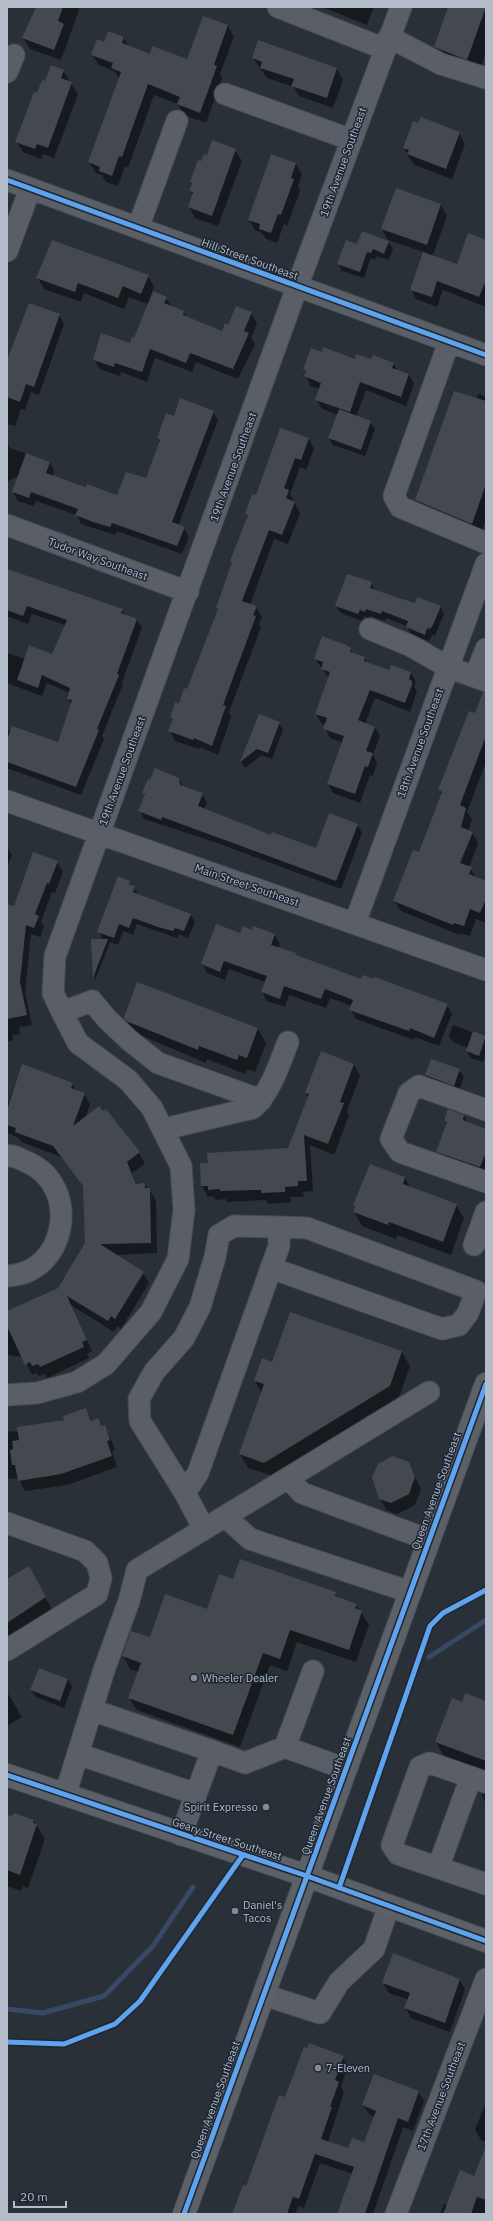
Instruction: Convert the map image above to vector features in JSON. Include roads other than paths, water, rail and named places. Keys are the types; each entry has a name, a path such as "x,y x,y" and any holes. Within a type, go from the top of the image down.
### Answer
{"main road":[{"name":"Queen Avenue Southeast","path":"184,2214 486,1384"},
{"name":"Geary Street Southeast","path":"7,1775 181,1835 307,1876 486,1941"}],"street":[{"path":"278,7 387,43 441,64 486,78"},
{"name":"19th Avenue Southeast","path":"7,1395 37,1393 77,1382 106,1364 151,1312 178,1259 184,1210 181,1166 164,1129 152,1108 128,1080 78,1043 53,993 55,956 188,592 297,287 401,7"},
{"path":"225,94 352,140"},
{"path":"138,228 177,120"},
{"name":"Hill Street Southeast","path":"7,180 486,355"},
{"path":"7,251 30,188"},
{"path":"449,342 394,496 400,507 486,543"},
{"name":"Tudor Way Southeast","path":"7,525 188,592"},
{"name":"18th Avenue Southeast","path":"355,923 486,564"},
{"path":"370,629 411,646 448,667 481,679 486,649"},
{"name":"Main Street Southeast","path":"7,800 486,970"},
{"path":"62,1012 92,1001 129,1040 158,1063 261,1100"},
{"path":"164,1129 253,1108 261,1100 277,1070 288,1042"},
{"path":"486,1110 419,1086 409,1093 391,1139 400,1152 486,1182"},
{"path":"7,1156 13,1155 38,1166 56,1187 63,1214 57,1241 41,1263 16,1276 7,1276"},
{"path":"474,1245 486,1212"},
{"path":"204,1529 185,1493 140,1421 139,1399 154,1372 184,1338 200,1307 216,1257 219,1235 234,1226 307,1228 476,1291 479,1304 468,1313 459,1325 442,1329 271,1268"},
{"path":"185,1493 198,1473 279,1246 279,1227"},
{"path":"65,1795 129,1601 137,1570 428,1392"},
{"path":"288,1478 302,1493 429,1540"},
{"path":"225,1516 250,1539 410,1592"},
{"path":"7,1523 86,1551 97,1563 101,1578 97,1594 7,1650"},
{"path":"285,1747 314,1671"},
{"path":"92,1710 245,1763 285,1747 346,1769"},
{"path":"181,1835 212,1751"},
{"path":"78,1754 196,1794"},
{"path":"438,1868 478,1780 430,1762 420,1767 392,1845 398,1854 438,1868 486,1884"},
{"path":"264,1995 320,2013 339,1982 374,1949 388,1906"},
{"name":"17th Avenue Southeast","path":"396,2214 486,1979"}],"waterway":[{"path":"429,1657 486,1620"},
{"path":"7,2009 43,2013 104,1996 153,1946 193,1887"}],"place":[{"name":"Wheeler Dealer","path":"194,1678"},
{"name":"Spirit Expresso","path":"266,1807"},
{"name":"Daniel's Tacos","path":"235,1911"},
{"name":"7-Eleven","path":"318,2068"}]}
